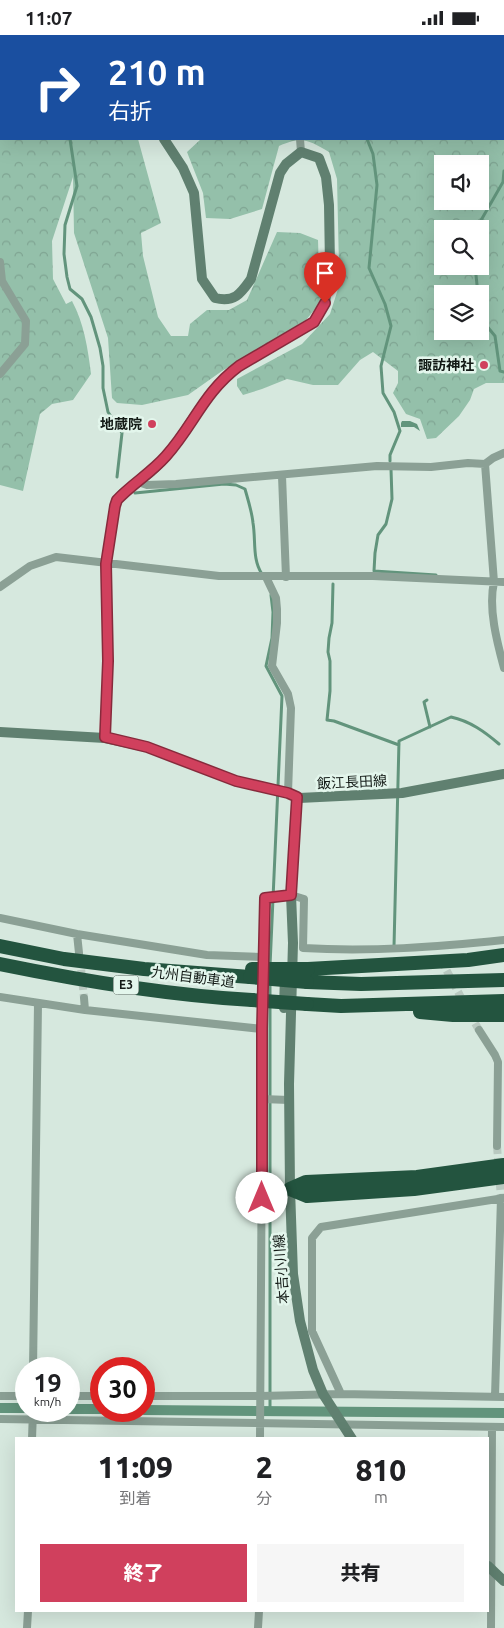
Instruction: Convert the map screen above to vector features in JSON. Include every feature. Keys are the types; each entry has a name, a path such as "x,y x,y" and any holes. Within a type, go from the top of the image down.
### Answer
{"highway":[{"name":"九州自動車道","path":"0,946 64,959 144,969 308,975 361,984 504,980"},
{"path":"308,975 504,955"},
{"name":"九州自動車道","path":"0,964 62,976 206,997 341,1006 504,1001"},
{"path":"341,1006 453,1015 504,1015"},
{"path":"290,1189 306,1182 417,1177 504,1165"},
{"path":"290,1189 306,1196 414,1189 504,1177"}],"main road":[{"path":"122,494 150,473 167,455 216,385 239,366 314,322 325,303 330,265 329,205 326,177 319,158 301,152 286,164 280,173 251,279 241,293 232,299 224,301 215,298 202,279 194,193 183,168 165,140"},
{"name":"飯江長田線","path":"0,732 105,737 147,747 236,781 292,795 367,796 402,793 504,774"},
{"path":"0,738 11,733"},
{"name":"本吉小川線","path":"292,795 291,895 293,943 289,1100 290,1189 296,1298 305,1344 323,1394 351,1437"},
{"path":"490,1568 504,1581"}],"street":[{"path":"300,140 301,152"},
{"path":"0,263 2,281 26,321 25,344 0,374"},
{"path":"138,482 147,485 176,485 377,466 431,467 468,463 485,464 493,457 504,453"},
{"path":"485,464 494,582 491,595 497,642 504,668"},
{"path":"282,476 286,577"},
{"path":"105,737 108,661 106,564 115,506 122,494"},
{"path":"0,587 30,566 56,557 219,576 373,576 504,582"},
{"path":"266,577 276,598 277,609 272,666 288,695 291,707 292,795"},
{"path":"260,1437 262,1029 265,898 291,895 304,899 303,948 334,950 434,947 504,939"},
{"path":"0,918 77,934 207,955 263,957"},
{"path":"77,934 79,953"},
{"path":"434,947 441,960"},
{"path":"0,997 85,1010 262,1029"},
{"path":"84,998 85,1010"},
{"path":"34,1357 38,1003"},
{"path":"479,1030 498,1062 498,1146"},
{"path":"262,1099 289,1100"},
{"path":"341,1393 312,1331 312,1238 321,1227 502,1198 495,1396"},
{"path":"155,1396 261,1396 341,1393 504,1397"},
{"path":"0,1396 15,1397"},
{"path":"0,1419 15,1417"},
{"path":"80,1417 342,1425 504,1427"},
{"path":"32,1422 32,1437"},
{"path":"491,1628 492,1427"},
{"path":"27,1628 28,1612"},
{"path":"258,1612 258,1628"}],"green space":[{"path":"0,140 138,140 161,223 141,233 143,256 158,317 171,336 188,336 190,324 207,310 229,310 247,300 277,232 300,233 318,240 320,303 306,320 222,371 188,395 142,405 117,403 112,398 108,338 74,233 73,177 52,241 53,279 66,304 72,301 80,318 91,374 73,400 52,404 40,414 23,491 0,485"},
{"path":"200,140 299,140 279,146 262,209 230,219 206,218 203,193 187,152"},
{"path":"299,140 504,140 504,383 486,383 474,389 470,400 459,416 436,438 427,439 420,419 406,414 393,393 398,383 398,371 373,352 360,360 338,385 313,385 287,379 243,395 237,386 237,379 302,344 330,314 338,289 337,179 329,152 310,142"}],"shaded area":[{"path":"402,421 410,421 417,424 420,431 414,427 401,427"}],"waterway":[{"path":"70,140 77,186 65,225 64,254 67,277 70,289 82,299 91,317 100,348 103,366 103,388 108,412 122,433 117,477"},
{"path":"367,140 373,154 377,185 369,268 385,304 391,326 381,366 383,393 394,412 400,431 390,455 390,461"},
{"path":"481,220 503,182 504,171"},
{"path":"476,275 477,285"},
{"path":"489,329 495,336 500,371 504,372"},
{"path":"391,469 392,499 386,524 378,535 374,571 436,575"},
{"path":"135,493 224,484 236,485 245,489 254,529 257,562 262,574"},
{"path":"333,584 332,623 328,652 330,661 330,691 327,720 399,745"},
{"path":"270,966 282,696 266,666 272,638 273,612 271,595"},
{"path":"427,700 424,702 430,727"},
{"path":"394,947 399,741 451,717 477,727 499,744"},
{"path":"270,982 270,999"},
{"path":"270,1005 270,1411"},
{"path":"0,1408 15,1408"},
{"path":"80,1409 90,1409"},
{"path":"155,1410 504,1413"}],"tunnel":[{"path":"80,958 84,998"},
{"path":"441,960 464,1003"},
{"path":"469,1013 479,1030"},
{"path":"497,1146 501,1198"}],"place":[{"name":"諏訪神社","path":"484,365"},
{"name":"地蔵院","path":"152,424"}],"route":[{"path":"262,1198 262,1029 265,898 291,895 297,797 288,793 268,790 236,781 194,763 147,747 105,737 108,661 106,564 115,506 122,494 150,473 167,455 216,385 239,366 314,322 325,303"}]}
